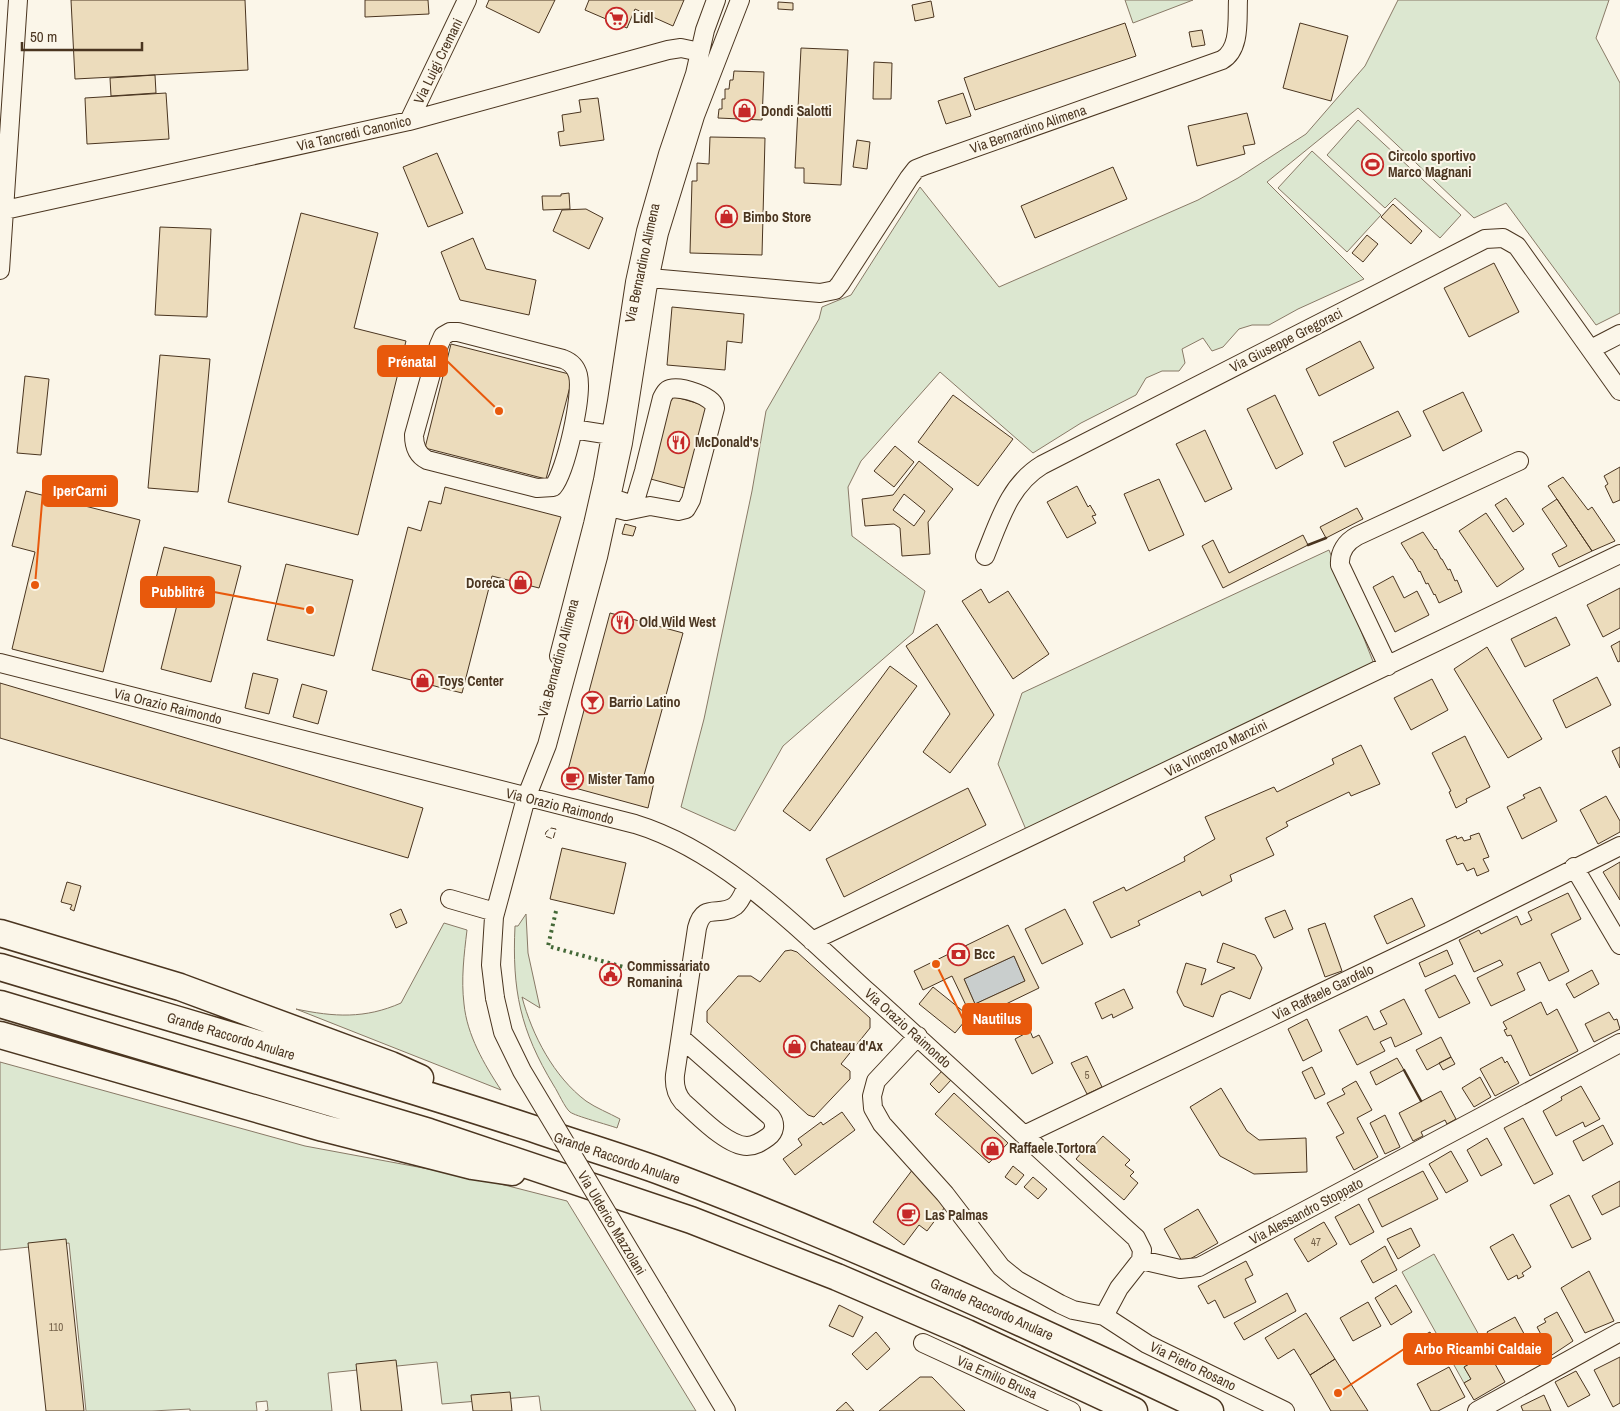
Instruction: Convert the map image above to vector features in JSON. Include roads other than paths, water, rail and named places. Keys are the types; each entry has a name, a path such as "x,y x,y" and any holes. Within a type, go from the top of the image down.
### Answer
{"highway":[{"path":"0,933 180,987 392,1065 428,1082 455,1103"},
{"name":"Grande Raccordo Anulare","path":"0,967 455,1103 656,1170 852,1247 1024,1322 1210,1411"},
{"path":"0,1004 429,1132 708,1227 837,1277 1004,1349 1134,1411"},
{"path":"0,1035 323,1128 472,1166 507,1171 555,1174"}],"street":[{"path":"0,270 18,0"},
{"name":"Via Luigi Cremani","path":"409,121 467,0"},
{"name":"Via Bernardino Alimena","path":"526,798 538,734 594,524 611,435 635,282 646,231 668,154 695,74 705,30 716,0"},
{"name":"Via Bernardino Alimena","path":"526,798 547,745 611,503 630,408 650,278 661,227 687,137 740,0"},
{"name":"Via Bernardino Alimena","path":"650,278 820,293 831,292 840,284 916,170 926,164 1222,60 1230,54 1234,44 1238,0"},
{"name":"Via Tancredi Canonico","path":"5,210 409,121 668,50 681,48 700,52"},
{"name":"Via Giuseppe Gregoraci","path":"985,556 1013,493 1026,476 1042,465 1486,239 1503,238 1517,246 1620,391"},
{"path":"450,332 458,332 568,360 576,368 579,380 573,429 561,474 556,483 549,488 537,488 424,458 415,446 414,435 443,336 450,332"},
{"path":"1591,349 1620,334"},
{"path":"669,389 681,389 711,399 715,404 715,408 691,500 686,509 678,511 650,506 626,511 611,503 635,501 665,392 669,389"},
{"path":"573,429 611,435"},
{"path":"1388,666 1340,565 1341,555 1346,546 1357,536 1518,461"},
{"name":"Via Vincenzo Manzini","path":"812,941 1620,554"},
{"name":"Via Orazio Raimondo","path":"0,663 650,829 708,858 747,886 812,941 918,1036 1024,1135"},
{"name":"Via Ulderico Mazzolani","path":"526,798 495,912 490,953 495,998 503,1032 522,1071 726,1411"},
{"name":"Via Raffaele Garofalo","path":"1024,1135 1450,931 1574,867 1620,846"},
{"path":"1574,867 1620,945"},
{"path":"681,1038 771,1116 774,1128 770,1135 754,1145 745,1146 734,1143 683,1102 676,1092 674,1080 697,928 700,919 710,911 727,910 736,905 747,886"},
{"path":"450,899 495,912"},
{"path":"918,1036 881,1075 875,1085 872,1103 878,1119 945,1194 1006,1272 1067,1308 1104,1316 1118,1288 1141,1260 1142,1250 1136,1238 1024,1135"},
{"name":"Via Alessandro Stoppato","path":"1141,1260 1180,1269 1199,1267 1620,1043"},
{"name":"Via Pietro Rosano","path":"1104,1316 1147,1344 1285,1411"},
{"path":"1477,1411 1620,1332"},
{"name":"Via Emilio Brusa","path":"923,1343 1072,1411"}],"place":[{"name":"Lidl","path":"617,18"},
{"name":"Dondi Salotti","path":"745,111"},
{"name":"Circolo sportivo Marco Magnani","path":"1372,164"},
{"name":"Bimbo Store","path":"727,217"},
{"name":"Prénatal","path":"499,411"},
{"name":"McDonald's","path":"679,442"},
{"name":"Doreca","path":"521,583"},
{"name":"IperCarni","path":"35,585"},
{"name":"Pubblitré","path":"310,610"},
{"name":"Old Wild West","path":"623,622"},
{"name":"Toys Center","path":"422,681"},
{"name":"Barrio Latino","path":"593,702"},
{"name":"Mister Tamo","path":"572,779"},
{"name":"Bcc","path":"958,954"},
{"name":"Nautilus","path":"936,964"},
{"name":"Commissariato Romanina","path":"611,974"},
{"name":"Chateau d'Ax","path":"794,1046"},
{"name":"Raffaele Tortora","path":"993,1148"},
{"name":"Las Palmas","path":"909,1215"},
{"name":"Arbo Ricambi Caldaie","path":"1338,1393"}]}
